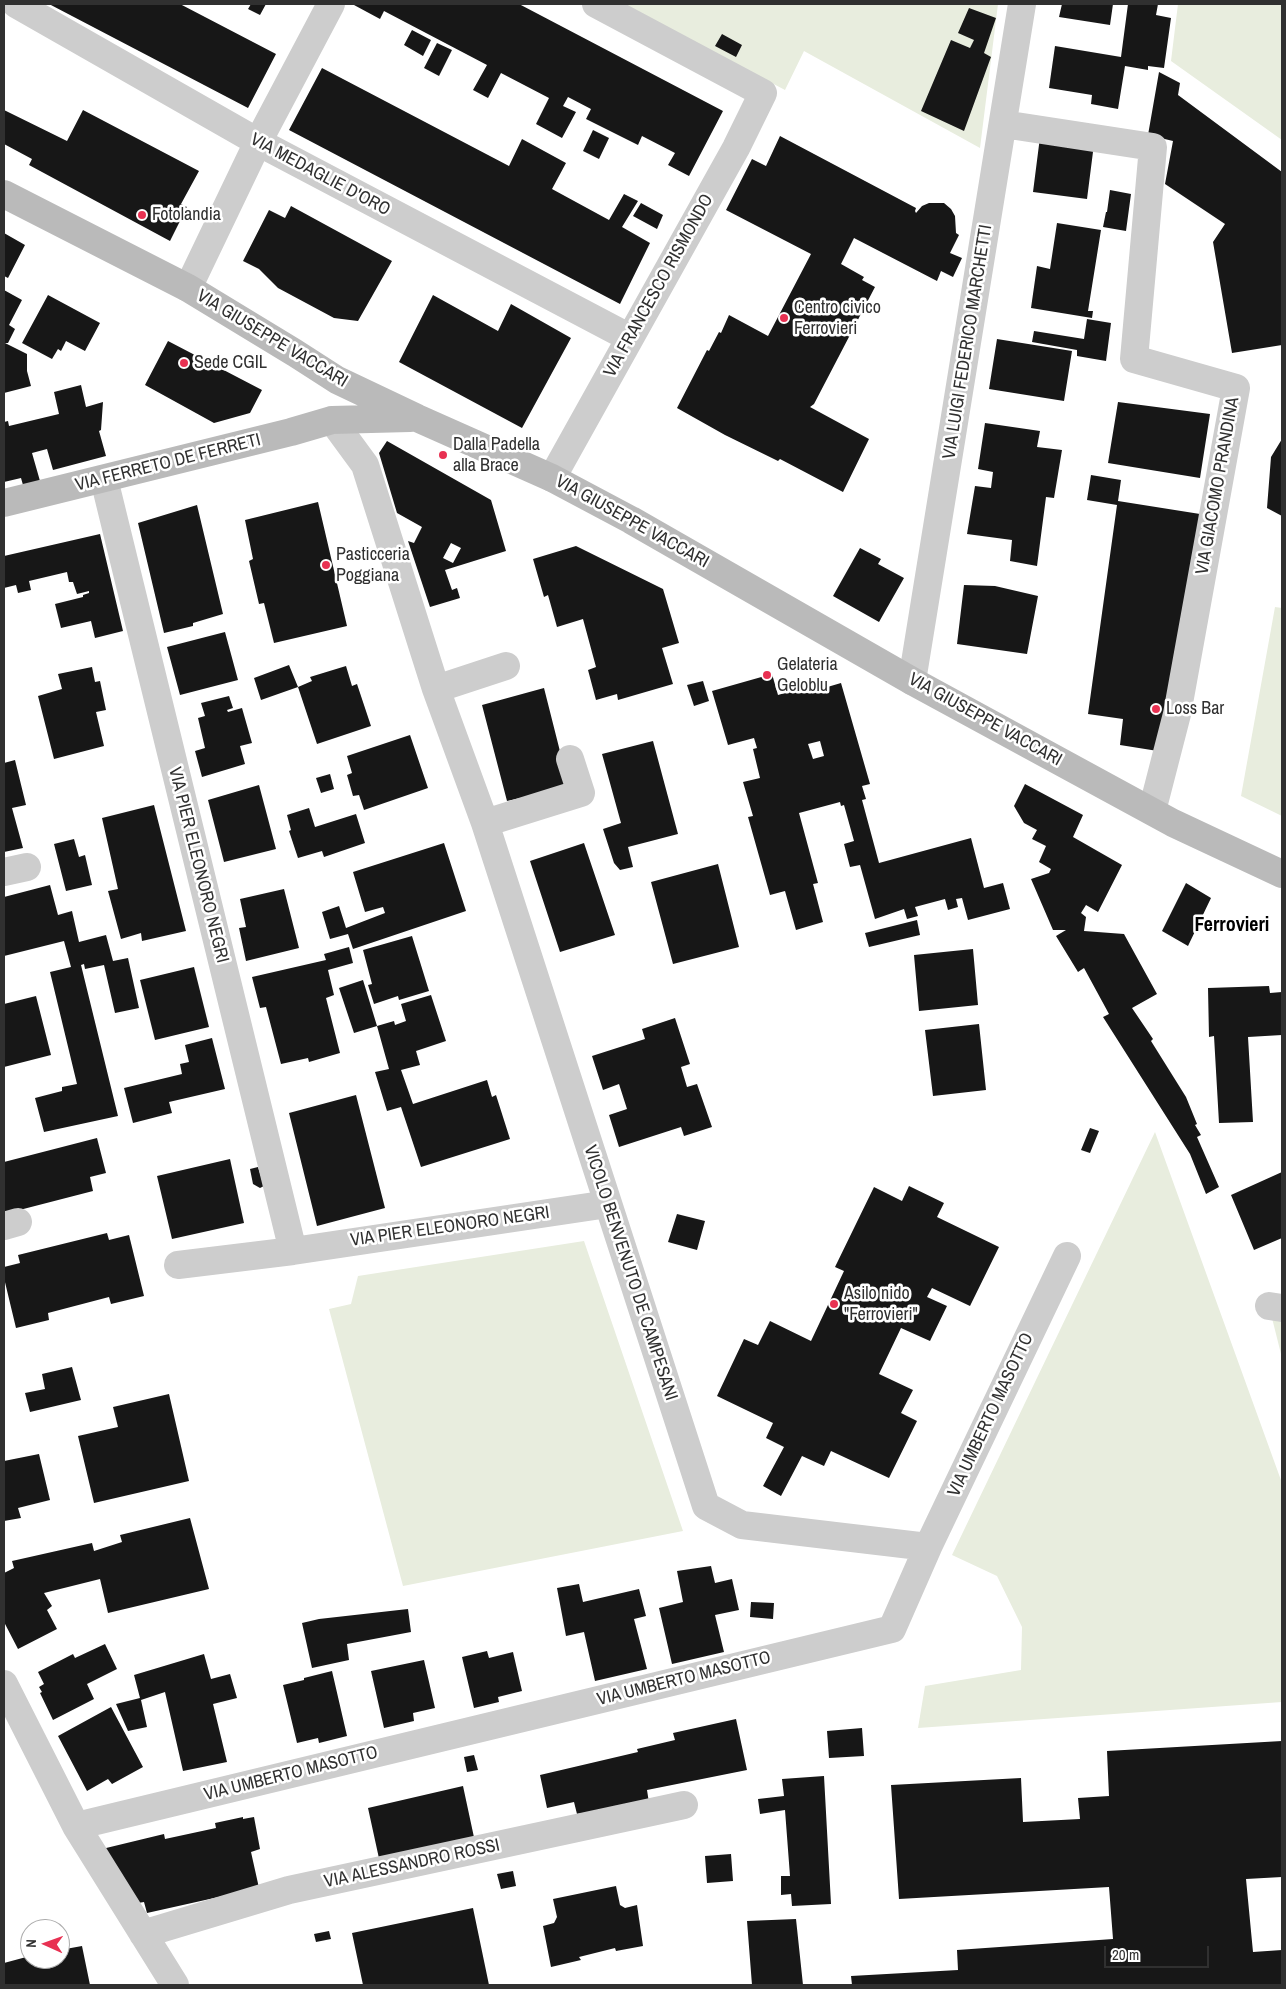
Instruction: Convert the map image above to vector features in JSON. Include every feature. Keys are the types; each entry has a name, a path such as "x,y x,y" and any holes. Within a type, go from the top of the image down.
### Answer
{"main road":[{"name":"VIA GIUSEPPE VACCARI","path":"4,194 188,288 336,380 552,478 631,520 912,681 1162,817 1282,874"},
{"path":"332,420 338,402 336,380"},
{"name":"VIA FERRETO DE FERRETI","path":"4,503 291,432 332,420 417,418"}],"street":[{"name":"VIA MEDAGLIE D'ORO","path":"16,4 258,142 630,338"},
{"path":"188,288 258,142 331,4"},
{"name":"VIA FRANCESCO RISMONDO","path":"552,478 736,148 763,93 596,4"},
{"name":"VIA LUIGI FEDERICO MARCHETTI","path":"912,681 1022,4"},
{"name":"VIA GIACOMO PRANDINA","path":"1003,124 1153,146 1134,359 1236,388 1177,714 1162,817"},
{"name":"VICOLO BENVENUTO DE CAMPESANI","path":"332,420 365,465 436,688 485,823 706,1506 742,1525 928,1547"},
{"name":"VIA PIER ELEONORO NEGRI","path":"104,479 293,1250"},
{"path":"436,688 506,666"},
{"path":"485,823 581,792 570,760"},
{"name":"VIA PIER ELEONORO NEGRI","path":"178,1264 293,1250 608,1204"},
{"name":"VIA UMBERTO MASOTTO","path":"76,1826 892,1629 928,1547 1067,1256"},
{"path":"4,1684 76,1826 175,1985"},
{"name":"VIA ALESSANDRO ROSSI","path":"143,1934 289,1890 684,1805"}],"shaded area":[{"path":"622,4 998,4 980,148 804,51 785,90"},
{"path":"1178,4 1282,4 1282,140 1171,61"},
{"path":"1275,607 1282,608 1282,816 1241,796"},
{"path":"1155,1132 1282,1483 1282,1702 918,1728 925,1686 1021,1670 1022,1627 997,1576 952,1555"},
{"path":"584,1241 683,1531 403,1586 329,1309 351,1304 358,1276"},
{"path":"1269,1306 1282,1307 1282,1358"}],"building":[{"path":"49,4 180,4 276,54 248,108"},
{"path":"251,4 266,4 260,15 248,9"},
{"path":"355,4 519,4 723,111 689,176 668,165 675,153 642,136 638,145 586,119 591,109 568,97 563,106 576,112 562,138 536,124 549,98 501,73 488,98 473,90 487,65 384,11 380,19"},
{"path":"1062,4 1113,4 1110,25 1059,17"},
{"path":"1128,4 1158,4 1156,15 1171,18 1164,68 1148,66 1148,70 1125,66 1118,109 1091,104 1092,95 1049,88 1055,46 1121,57"},
{"path":"969,8 996,18 984,53 991,57 964,131 921,111 951,40 970,48 974,40 958,33"},
{"path":"412,30 431,40 423,56 404,45"},
{"path":"722,34 742,45 736,57 715,46"},
{"path":"437,43 452,50 439,76 424,68"},
{"path":"322,68 509,166 522,139 566,163 552,189 609,220 624,194 638,201 622,227 650,243 620,304 289,130"},
{"path":"1159,72 1180,83 1178,95 1282,172 1282,345 1232,353 1213,242 1225,224 1165,184 1173,141 1148,135"},
{"path":"4,110 67,141 83,110 199,171 181,204 187,207 170,241 29,165 32,159 4,144"},
{"path":"593,130 609,138 599,159 583,151"},
{"path":"780,136 916,208 916,213 922,206 929,203 944,203 955,216 956,233 959,235 950,253 962,258 953,277 941,271 937,281 854,238 841,264 864,277 862,280 875,287 814,404 810,407 869,439 843,492 780,459 778,461 725,435 677,408 707,350 709,351 719,332 721,333 729,315 768,336 811,254 726,210 752,159 766,166"},
{"path":"1040,137 1094,144 1087,199 1033,192"},
{"path":"1110,190 1131,194 1126,231 1103,227"},
{"path":"641,203 663,215 657,229 633,216"},
{"path":"291,206 392,261 358,321 334,318 278,288 259,269 243,261 269,210 285,218"},
{"path":"1057,223 1101,230 1088,311 1093,311 1092,318 1031,308 1037,266 1050,269"},
{"path":"4,233 25,245 8,278 4,276"},
{"path":"4,290 22,300 9,325 15,329 8,343 5,343 27,354 27,371 31,386 4,393"},
{"path":"48,295 100,323 85,351 66,341 61,351 58,349 52,359 22,343"},
{"path":"433,295 498,331 511,304 571,338 522,428 399,362"},
{"path":"1087,319 1111,323 1106,361 1077,356 1077,350 1032,342 1034,331 1084,339"},
{"path":"997,339 1072,351 1064,401 989,389"},
{"name":"Sede CGIL","path":"168,341 262,390 250,413 214,423 145,385"},
{"path":"81,385 86,407 103,402 101,430 99,431 106,456 53,470 47,449 32,453 40,481 23,485 21,478 4,482 4,422 8,421 9,426 59,414 54,392"},
{"path":"1118,402 1210,414 1200,478 1108,463"},
{"path":"985,423 1040,431 1037,447 1062,450 1054,498 1046,497 1037,566 1010,561 1012,540 967,534 975,486 991,488 993,472 978,469"},
{"path":"1282,439 1282,516 1267,508 1271,457"},
{"path":"387,441 491,500 506,551 445,570 452,590 457,588 460,598 430,607 408,541 414,543 422,527 397,513 379,453","holes":["451,543 461,548 453,563 443,558"]},
{"path":"1091,475 1121,480 1118,501 1200,514 1164,752 1120,745 1123,719 1088,714 1117,505 1087,500"},
{"path":"318,502 347,626 274,643 264,603 259,604 249,561 253,559 245,520"},
{"path":"197,505 223,614 193,623 193,626 164,633 138,523"},
{"path":"100,534 123,631 95,638 91,621 61,628 55,604 83,597 83,595 89,593 89,591 77,594 73,582 69,582 67,572 29,581 31,590 18,593 16,585 4,588 4,556"},
{"path":"576,546 663,589 679,643 662,648 673,684 618,700 617,694 596,700 588,670 596,667 583,619 557,627 548,595 544,597 533,559"},
{"path":"860,548 881,559 878,564 904,578 879,622 833,596"},
{"path":"964,585 995,586 1038,596 1027,654 957,644"},
{"path":"225,632 238,680 180,695 167,647"},
{"path":"289,665 298,687 261,700 254,678"},
{"path":"346,666 352,686 357,684 371,726 317,744 298,687 312,681 310,677"},
{"path":"92,667 95,682 100,681 106,710 96,712 104,746 54,759 38,696 62,689 58,674"},
{"path":"772,674 778,695 805,687 807,693 841,683 870,784 862,786 866,799 862,800 879,863 971,838 984,888 1003,883 1010,909 968,920 962,898 956,899 958,907 948,910 945,899 915,907 918,916 907,919 904,909 875,919 860,865 850,867 844,844 854,841 844,805 841,806 840,802 799,813 818,883 813,884 823,922 796,930 785,891 770,895 748,817 753,816 743,782 760,778 753,749 757,748 754,738 728,745 712,691","holes":["820,741 824,756 813,759 808,744"]},
{"path":"703,681 709,701 694,706 687,685"},
{"path":"544,688 569,787 507,801 482,705"},
{"path":"229,696 233,708 227,710 228,712 242,708 252,743 240,746 245,764 202,777 195,751 205,748 198,718 205,716 201,703"},
{"path":"410,735 428,788 364,810 359,795 353,796 347,775 352,773 347,756"},
{"path":"653,741 678,834 628,847 633,867 620,870 614,863 603,829 621,823 602,754"},
{"path":"15,760 26,805 12,808 23,848 4,852 4,763"},
{"path":"330,774 334,789 321,793 316,778"},
{"path":"1025,784 1083,815 1073,837 1122,865 1098,912 1086,905 1081,913 1086,917 1084,931 1124,934 1157,994 1132,1008 1153,1039 1151,1041 1186,1097 1197,1124 1195,1125 1201,1135 1197,1137 1219,1187 1206,1194 1190,1154 1103,1017 1109,1014 1084,968 1078,972 1056,936 1066,930 1053,930 1031,879 1049,873 1051,869 1039,862 1046,846 1032,839 1037,830 1024,823 1014,806"},
{"path":"259,785 276,849 224,862 208,800"},
{"path":"154,805 186,931 142,941 141,933 121,939 108,891 118,889 102,818"},
{"path":"309,808 315,827 356,814 365,843 324,857 322,851 298,858 289,831 291,830 287,815"},
{"path":"74,839 79,857 85,855 92,885 66,891 54,844"},
{"path":"444,843 466,911 353,949 348,934 330,939 322,912 339,906 346,928 385,913 383,907 365,912 353,872"},
{"path":"584,843 615,935 560,952 530,861"},
{"path":"718,864 739,947 673,964 651,882"},
{"path":"1186,883 1211,898 1188,946 1162,931"},
{"path":"50,885 58,915 72,911 79,942 106,935 113,961 128,958 139,1008 115,1013 104,965 85,969 84,964 81,965 118,1116 44,1132 35,1098 62,1091 62,1087 77,1084 50,972 71,967 64,941 4,956 4,897"},
{"path":"284,889 299,948 246,961 239,928 246,927 240,899"},
{"path":"917,920 920,935 869,947 865,933"},
{"path":"412,936 429,991 399,1000 398,996 374,1004 368,985 372,984 363,950"},
{"path":"349,947 353,963 328,970 334,995 326,998 340,1053 309,1062 308,1058 281,1064 266,1007 260,1008 252,977 326,960 324,954"},
{"path":"973,949 978,1005 919,1011 914,955"},
{"path":"194,967 209,1027 155,1040 140,980"},
{"path":"363,980 377,1026 354,1033 339,988"},
{"path":"1269,986 1270,993 1282,992 1282,1035 1248,1037 1253,1122 1219,1123 1214,1036 1209,1037 1208,988"},
{"path":"431,995 446,1041 416,1051 420,1065 401,1070 413,1104 487,1080 492,1097 496,1095 510,1139 421,1167 401,1107 387,1111 375,1072 389,1069 377,1026 394,1021 395,1025 406,1021 401,1004"},
{"path":"36,996 51,1055 4,1067 4,1004"},
{"path":"675,1018 690,1064 681,1067 687,1087 697,1084 712,1127 684,1136 681,1127 619,1147 609,1115 627,1109 619,1084 603,1090 592,1056 645,1039 642,1029"},
{"path":"979,1024 986,1090 933,1096 925,1030"},
{"path":"212,1038 225,1089 169,1102 172,1113 133,1123 124,1088 182,1074 180,1064 189,1062 185,1045"},
{"path":"356,1095 385,1208 317,1226 289,1113"},
{"path":"1090,1128 1099,1131 1090,1153 1081,1150"},
{"path":"97,1138 106,1173 90,1177 93,1191 4,1214 4,1162"},
{"path":"230,1159 244,1223 172,1239 157,1176"},
{"path":"258,1167 264,1186 260,1188 253,1184 250,1169"},
{"path":"1282,1172 1282,1238 1254,1250 1231,1195"},
{"path":"909,1186 944,1203 937,1217 999,1247 970,1306 932,1288 927,1297 947,1306 930,1341 901,1328 879,1374 913,1390 901,1413 917,1421 889,1478 831,1451 824,1466 802,1456 781,1496 763,1486 784,1447 766,1438 773,1423 717,1396 744,1339 758,1345 770,1321 811,1341 844,1271 835,1267 874,1187 902,1201"},
{"path":"677,1214 705,1221 697,1250 668,1242"},
{"path":"107,1233 109,1240 129,1235 144,1296 111,1304 109,1297 48,1313 49,1320 16,1328 4,1278 4,1267 20,1263 18,1255"},
{"path":"72,1367 81,1400 30,1412 25,1393 45,1389 42,1374"},
{"path":"169,1394 189,1481 94,1503 78,1436 118,1427 113,1407"},
{"path":"39,1454 50,1500 18,1508 21,1518 4,1521 4,1461"},
{"path":"190,1518 209,1589 108,1613 100,1579 44,1593 52,1606 47,1610 57,1629 18,1649 4,1622 4,1573 14,1568 12,1561 92,1543 94,1551 122,1542 120,1535"},
{"path":"711,1566 715,1583 732,1579 739,1610 715,1615 724,1652 672,1664 659,1608 683,1602 677,1571"},
{"path":"579,1584 583,1602 639,1589 646,1616 634,1619 647,1669 595,1681 584,1632 566,1636 557,1588"},
{"path":"751,1602 774,1603 773,1619 750,1617"},
{"path":"408,1609 411,1632 347,1644 349,1660 312,1668 302,1623 319,1619"},
{"path":"105,1644 117,1669 87,1684 94,1699 53,1720 40,1693 42,1692 39,1687 44,1684 38,1672 73,1654 75,1658"},
{"path":"487,1651 489,1658 513,1652 522,1691 498,1697 499,1702 474,1708 462,1657"},
{"path":"204,1654 211,1679 230,1674 237,1698 213,1704 227,1762 183,1771 165,1692 141,1700 147,1727 128,1731 116,1704 140,1698 134,1675"},
{"path":"424,1660 435,1708 413,1713 414,1721 384,1728 371,1671"},
{"path":"332,1671 347,1736 319,1743 318,1738 297,1743 283,1685"},
{"path":"111,1707 143,1767 112,1784 108,1779 87,1791 58,1736"},
{"path":"736,1719 747,1770 647,1790 649,1803 577,1814 574,1802 547,1808 540,1775 638,1752 637,1749 675,1740 673,1733"},
{"path":"862,1728 864,1756 829,1758 827,1731"},
{"path":"1282,1741 1282,1877 1246,1879 1253,1952 1282,1950 1282,1985 852,1985 851,1976 958,1970 957,1950 1113,1939 1109,1887 899,1899 891,1785 1021,1778 1023,1822 1080,1819 1078,1798 1109,1796 1107,1751"},
{"path":"474,1755 478,1770 467,1772 464,1757"},
{"path":"824,1776 831,1904 792,1906 791,1894 781,1895 781,1876 790,1876 785,1810 760,1814 758,1799 784,1796 782,1779"},
{"path":"463,1786 475,1842 380,1863 368,1808"},
{"path":"243,1817 243,1819 254,1817 260,1849 251,1852 259,1888 147,1913 144,1902 138,1903 102,1849 164,1834 165,1839 216,1828 215,1823"},
{"path":"731,1854 733,1881 707,1883 705,1856"},
{"path":"513,1871 516,1886 501,1889 497,1874"},
{"path":"616,1886 620,1905 625,1908 637,1905 643,1946 616,1951 615,1948 579,1957 581,1960 551,1967 543,1926 554,1923 557,1917 553,1899"},
{"path":"473,1908 489,1985 363,1985 352,1933"},
{"path":"796,1919 803,1985 752,1985 747,1921"},
{"path":"329,1931 331,1939 316,1942 314,1934"},
{"path":"82,1946 90,1985 4,1985 4,1963 20,1959 20,1969 70,1969 70,1948"}],"place":[{"name":"Fotolandia","path":"142,215"},
{"name":"Centro civico Ferrovieri","path":"784,318"},
{"name":"Sede CGIL","path":"184,363"},
{"name":"Dalla Padella alla Brace","path":"443,455"},
{"name":"Pasticceria Poggiana","path":"326,565"},
{"name":"Gelateria Geloblu","path":"767,675"},
{"name":"Loss Bar","path":"1156,709"},
{"name":"Asilo nido \"Ferrovieri\"","path":"834,1304"}],"district":[{"name":"Ferrovieri","path":"1232,926"}]}
